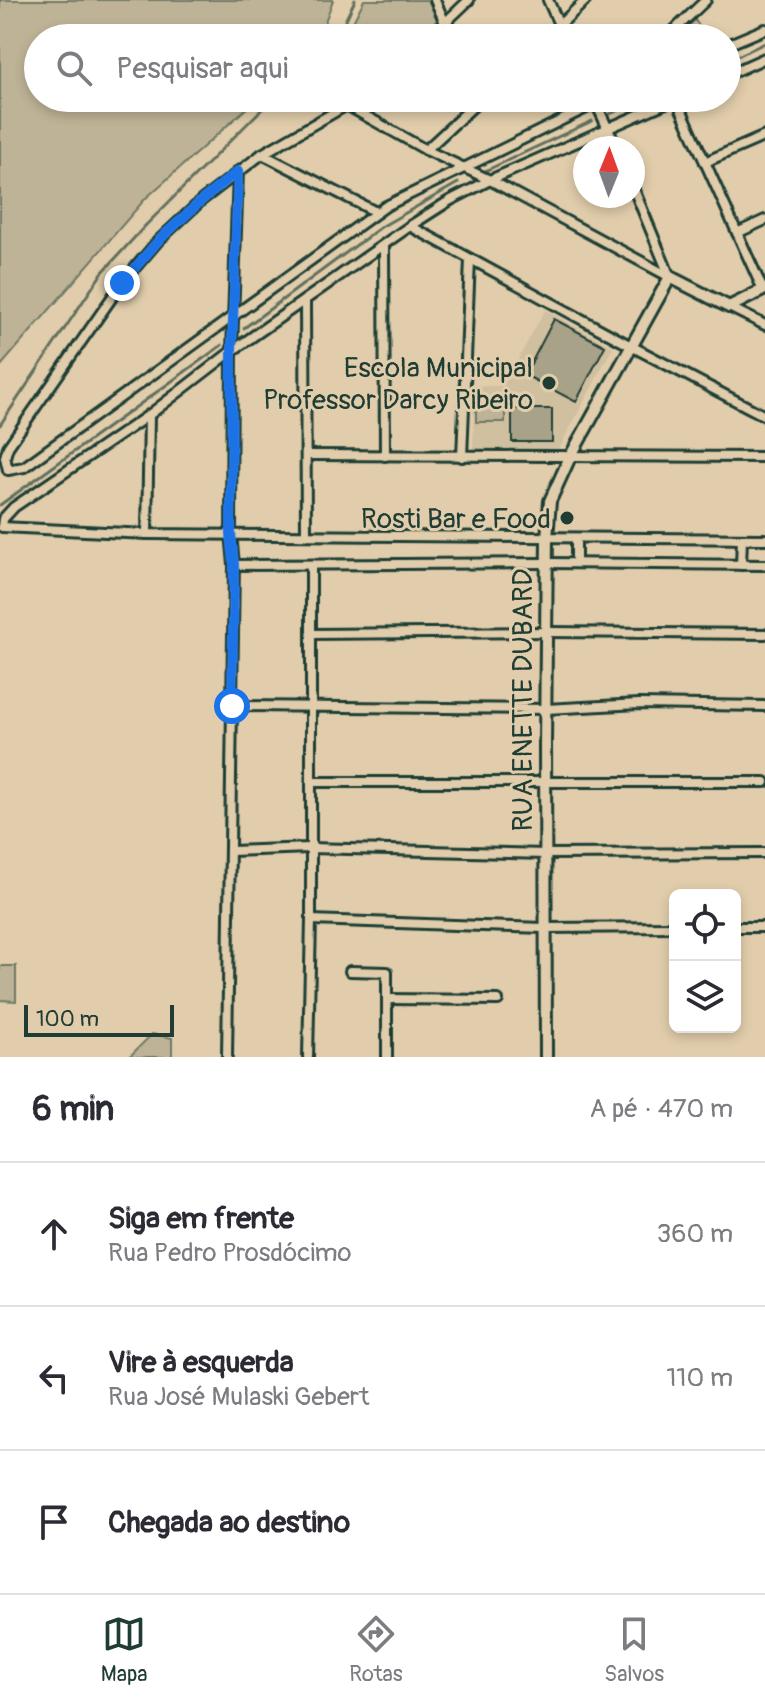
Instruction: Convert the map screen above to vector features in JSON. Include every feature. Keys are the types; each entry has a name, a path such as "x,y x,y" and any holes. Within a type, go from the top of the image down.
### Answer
{"street":[{"path":"435,0 445,23 469,0"},
{"path":"548,0 558,24"},
{"path":"561,24 586,0"},
{"path":"681,24 706,0"},
{"path":"741,39 765,29"},
{"path":"741,69 765,58"},
{"path":"337,112 238,171 158,241 122,283 8,447 5,457 8,470 24,467 376,212 574,112"},
{"path":"359,112 765,325"},
{"path":"426,150 467,112"},
{"path":"604,112 612,136"},
{"path":"646,112 490,180 410,226 232,351 149,415 14,507 3,519 2,527 147,534 765,539"},
{"path":"683,112 764,290 729,307"},
{"path":"705,162 765,136"},
{"path":"262,154 376,212"},
{"path":"227,1057 234,565 231,533 232,351 238,171"},
{"path":"642,208 670,277"},
{"path":"737,233 765,220"},
{"path":"410,226 765,416"},
{"path":"384,245 385,456"},
{"path":"462,457 470,259"},
{"name":"RUA ENETTE DUBARD","path":"546,1057 545,783 550,501 570,457 670,277"},
{"path":"305,300 306,534"},
{"path":"147,534 149,415"},
{"path":"307,455 765,457"},
{"path":"576,538 576,563"},
{"path":"741,565 742,539"},
{"path":"234,565 765,565"},
{"path":"308,1057 311,565"},
{"path":"311,634 765,634"},
{"path":"232,706 546,709 639,704 765,706"},
{"path":"311,782 765,782"},
{"path":"231,851 309,848 545,854 765,853"},
{"path":"311,920 544,928 669,927"},
{"path":"741,927 765,927"},
{"path":"350,971 387,972 387,1057"},
{"path":"387,999 498,1000"}],"shaded area":[{"path":"0,0 333,0 324,24 24,24 24,112 242,112 145,199 0,367"},
{"path":"364,0 431,0 439,18 433,24 352,24"},
{"name":"Escola Municipal Professor Darcy Ribeiro","path":"545,310 613,347 558,451 473,451 474,386 503,386"},
{"path":"476,399 505,399 505,422 476,422"},
{"path":"0,966 16,966 16,1001 0,1000"},
{"path":"152,1034 172,1038 172,1057 129,1057"}],"building":[{"path":"554,319 605,346 576,402 525,375"},
{"path":"512,409 552,409 552,442 512,442"}],"waterway":[{"path":"344,24 355,0"},
{"path":"741,54 765,43"},
{"path":"0,425 102,273 259,112"},
{"path":"610,114 614,112"},
{"path":"485,171 592,121"},
{"path":"244,328 381,227 458,183"},
{"path":"0,505 222,345"}],"place":[{"name":"Escola Municipal Professor Darcy Ribeiro","path":"549,383"},
{"name":"Rosti Bar e Food","path":"567,518"}],"route":[{"path":"122,283 158,241 238,171 232,351 232,706"}]}
